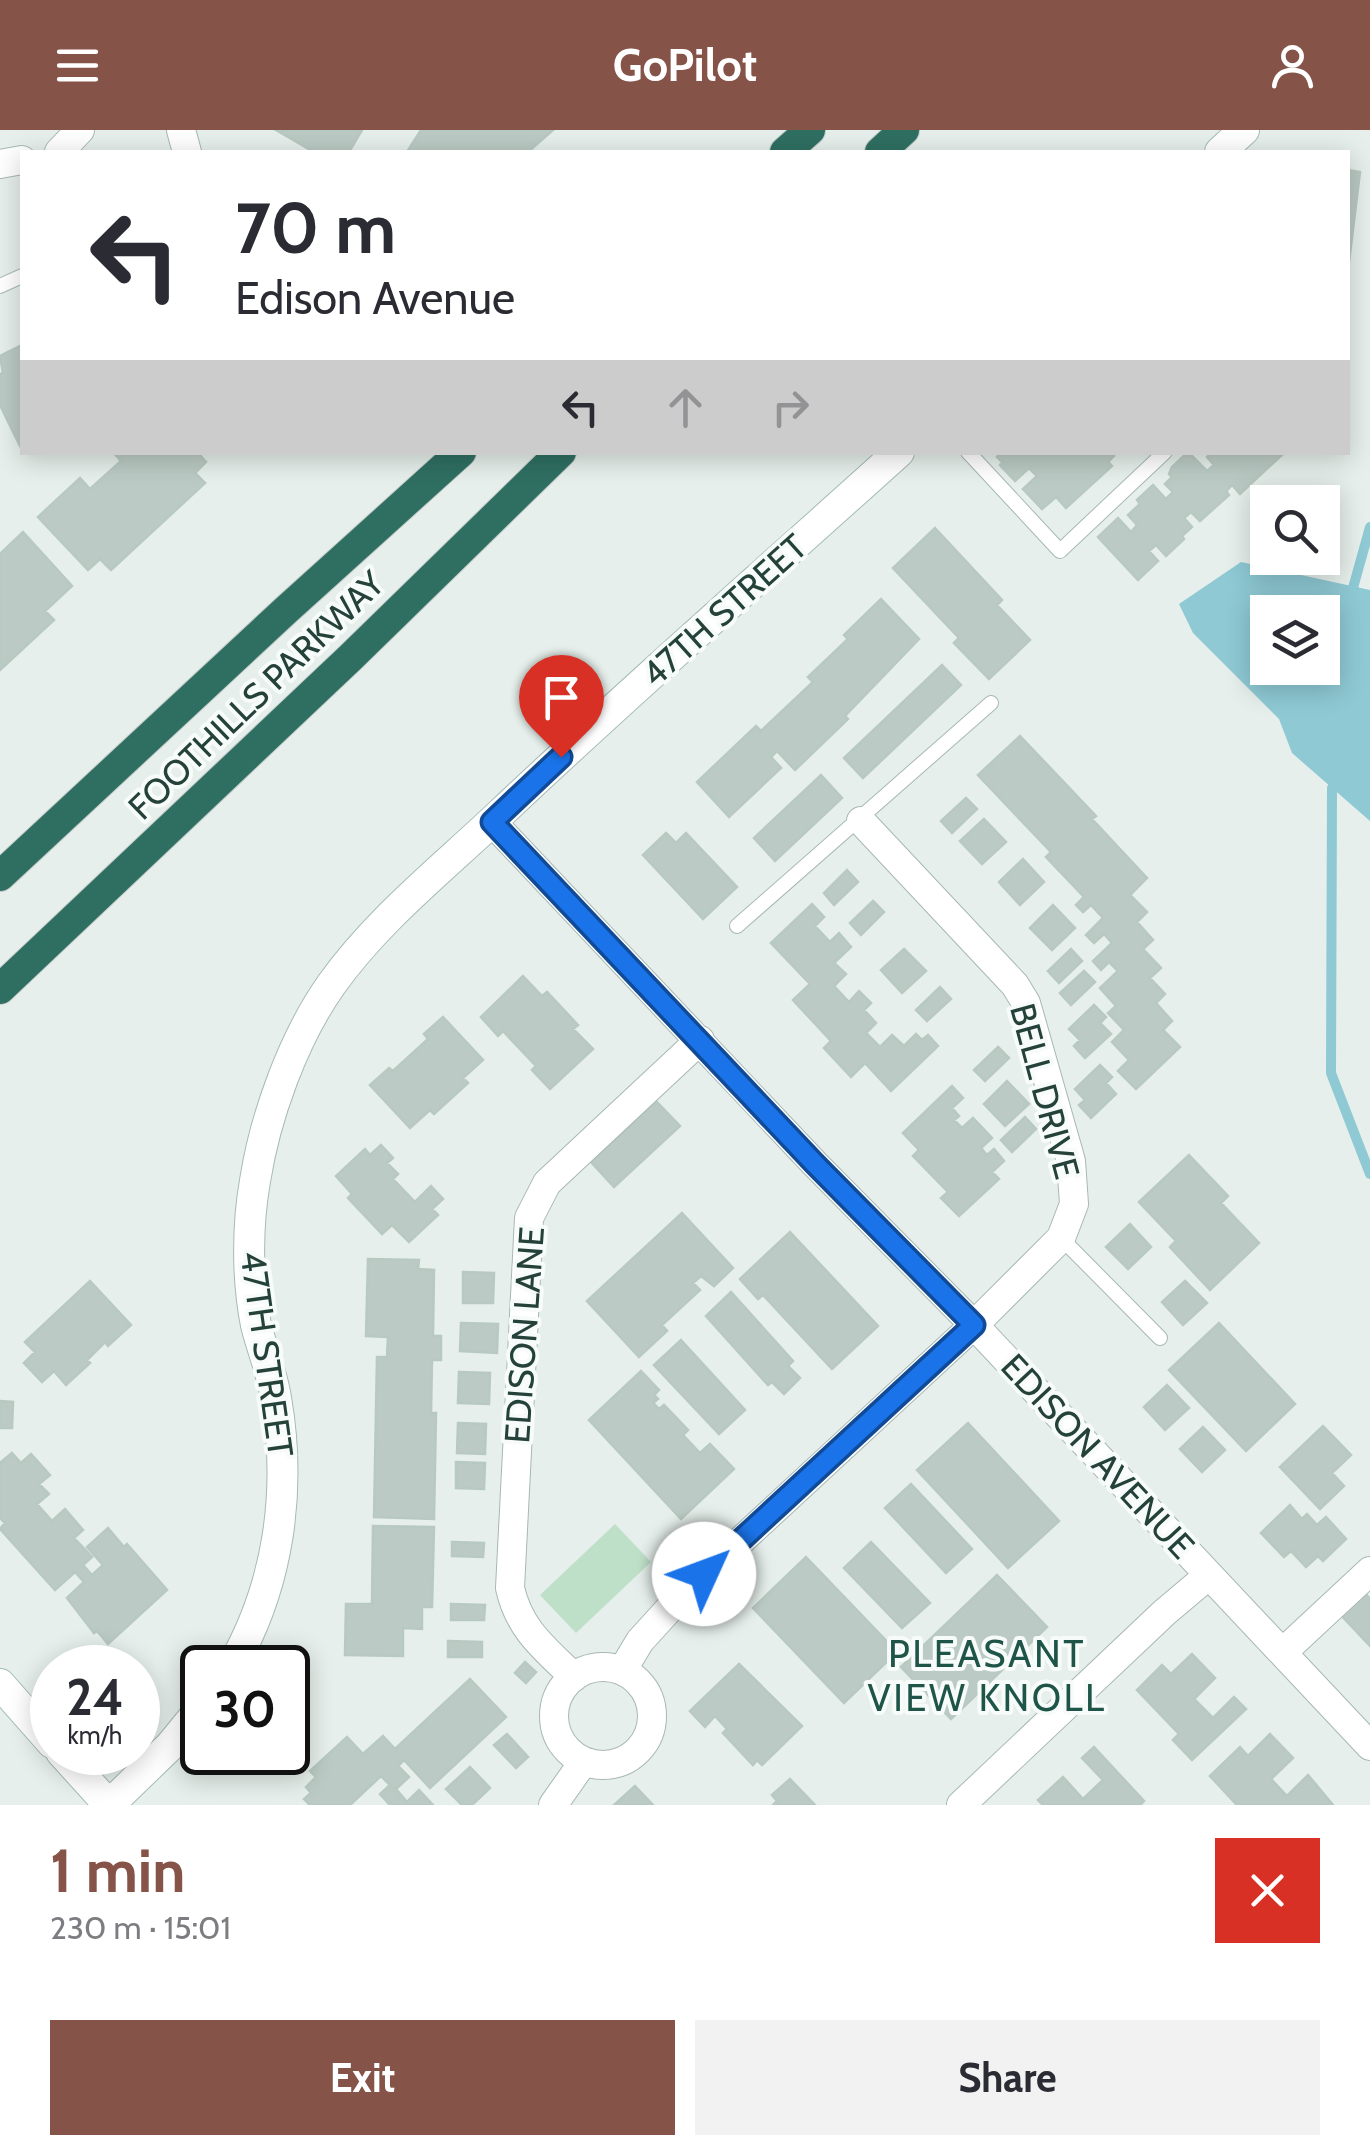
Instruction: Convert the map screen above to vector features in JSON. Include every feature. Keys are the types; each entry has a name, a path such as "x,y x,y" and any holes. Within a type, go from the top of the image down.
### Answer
{"highway":[{"path":"788,150 810,130"},
{"path":"882,150 904,130"},
{"name":"FOOTHILLS PARKWAY","path":"0,876 458,455"},
{"name":"FOOTHILLS PARKWAY","path":"0,988 352,657 558,455"}],"street":[{"path":"62,150 80,130"},
{"name":"47TH STREET","path":"242,1645 260,1609 280,1524 284,1459 276,1395 256,1322 250,1252 254,1183 270,1115 311,1018 350,960 404,904 896,455"},
{"name":"BELL DRIVE","path":"860,820 1015,985 1026,1003 1071,1161 1074,1204 1061,1238"},
{"name":"EDISON AVENUE","path":"492,822 1370,1746"},
{"name":"EDISON LANE","path":"574,1677 527,1630 515,1612 510,1588 529,1218 548,1183 700,1040"},
{"path":"622,1671 654,1623 680,1597 974,1325 1061,1238"},
{"path":"1282,1652 1370,1571"},
{"path":"961,1805 1210,1574"},
{"path":"592,1668 622,1671 642,1686 648,1697 652,1722 648,1735 642,1746 622,1761 584,1761 564,1745 554,1722 558,1696 574,1677 592,1668"},
{"path":"0,1684 30,1718"},
{"path":"82,1775 109,1805 180,1734"},
{"path":"554,1805 584,1761"}],"lane":[{"path":"971,455 1060,551 1162,455"},
{"path":"737,926 991,703"},
{"path":"1061,1238 1160,1338"}],"green space":[{"path":"615,1524 651,1562 576,1633 540,1595"}],"water":[{"path":"1241,562 1250,564 1250,575 1301,575 1370,590 1370,821 1292,753 1279,719 1193,633 1179,604"}],"building":[{"path":"276,130 362,130 350,150 311,150"},
{"path":"421,130 553,130 530,150 408,150"},
{"path":"1350,170 1360,172 1350,254"},
{"path":"20,346 20,446 0,405 0,356"},
{"path":"116,455 200,455 206,462 195,473 205,483 111,570 100,559 88,570 38,517 80,478 90,489 121,461"},
{"path":"1185,455 1191,455 1207,471 1214,465 1209,455 1282,455 1240,494 1232,485 1226,491 1229,495 1200,521 1191,512 1184,518 1192,527 1182,536 1184,539 1166,556 1156,545 1149,551 1158,561 1138,580 1098,537 1118,518 1131,532 1137,525 1128,515 1153,485 1166,499 1173,492 1165,484 1172,477 1172,467"},
{"path":"1114,456 1108,462 1112,466 1066,508 1056,497 1042,509 1023,489 1037,476 1029,468 1015,481 997,457"},
{"path":"935,528 1002,600 997,605 1030,640 989,679 954,643 959,638 893,568"},
{"path":"23,532 72,586 45,611 54,620 0,670 0,554"},
{"path":"881,599 919,639 845,716 848,719 795,770 777,751 771,757 781,768 729,817 697,782 756,726 761,731 813,682 808,677 848,639 844,635"},
{"path":"942,665 961,685 863,778 844,758"},
{"path":"1020,736 1096,816 1092,819 1147,878 1130,895 1147,912 1137,922 1153,940 1143,949 1161,968 1150,978 1165,994 1156,1003 1172,1021 1163,1030 1180,1047 1136,1089 1118,1071 1129,1060 1112,1042 1124,1030 1108,1013 1116,1006 1100,988 1118,971 1109,962 1101,970 1093,961 1112,943 1104,934 1094,943 1086,935 1103,918 1091,905 1083,912 1076,905 1084,897 1046,857 1051,852 978,775"},
{"path":"821,775 842,798 775,861 754,838"},
{"path":"966,798 977,809 952,833 941,821"},
{"path":"984,819 1006,842 982,864 960,841"},
{"path":"666,833 676,843 686,833 737,887 703,919 643,855"},
{"path":"1023,859 1044,882 1020,905 999,882"},
{"path":"847,870 858,882 834,905 824,893"},
{"path":"873,901 884,912 861,935 850,923"},
{"path":"812,904 824,917 815,926 830,942 839,933 851,947 834,963 846,974 834,986 849,1002 859,991 871,1003 864,1010 876,1023 866,1033 880,1047 892,1035 904,1046 916,1034 922,1040 928,1035 938,1046 891,1091 865,1063 851,1077 824,1048 831,1041 793,1000 810,984 771,943"},
{"path":"1053,905 1075,928 1052,950 1030,928"},
{"path":"904,949 926,971 902,993 881,970"},
{"path":"1071,949 1082,961 1059,983 1048,971"},
{"path":"1084,971 1095,982 1071,1005 1060,993"},
{"path":"523,976 542,996 547,992 578,1025 573,1029 593,1049 550,1089 532,1070 536,1066 503,1031 498,1036 481,1017"},
{"path":"940,987 951,999 927,1021 916,1010"},
{"path":"1094,1005 1106,1017 1100,1023 1111,1034 1085,1058 1074,1046 1080,1040 1069,1029"},
{"path":"443,1017 483,1060 463,1078 468,1083 434,1114 430,1110 410,1128 370,1085 389,1068 393,1071 428,1039 424,1034"},
{"path":"998,1047 1009,1058 985,1081 974,1070"},
{"path":"1100,1065 1112,1077 1106,1083 1116,1094 1091,1118 1079,1105 1085,1100 1075,1089"},
{"path":"1007,1081 1029,1104 1005,1126 984,1104"},
{"path":"952,1086 963,1098 952,1108 959,1116 954,1120 962,1128 973,1118 992,1138 981,1148 987,1155 994,1149 1004,1161 992,1172 999,1179 959,1216 941,1198 948,1192 913,1156 919,1150 903,1133"},
{"path":"656,1101 680,1126 614,1187 591,1162"},
{"path":"1025,1117 1036,1129 1012,1152 1001,1140"},
{"path":"381,1145 393,1158 387,1163 398,1174 393,1179 415,1202 431,1186 443,1199 432,1209 438,1215 409,1242 392,1225 382,1234 348,1198 352,1194 336,1176 365,1149 370,1155"},
{"path":"1189,1155 1228,1196 1221,1203 1259,1243 1210,1290 1170,1247 1176,1241 1139,1202"},
{"path":"682,1213 733,1268 714,1286 701,1276 693,1283 700,1290 662,1325 667,1331 639,1357 587,1301"},
{"path":"1130,1224 1151,1247 1128,1269 1106,1247"},
{"path":"790,1232 878,1326 832,1369 763,1295 758,1299 740,1279"},
{"path":"368,1259 419,1260 418,1269 434,1270 433,1336 441,1336 441,1360 432,1360 431,1413 436,1413 434,1519 374,1517 377,1357 387,1357 388,1337 366,1336"},
{"path":"463,1272 494,1273 493,1303 463,1303"},
{"path":"90,1281 131,1325 108,1346 105,1342 66,1385 54,1371 42,1382 24,1363 35,1352 25,1342"},
{"path":"1185,1281 1207,1303 1183,1325 1162,1302"},
{"path":"731,1292 793,1361 788,1366 800,1378 784,1394 772,1382 768,1385 706,1316"},
{"path":"461,1323 498,1324 497,1353 460,1351"},
{"path":"1219,1323 1295,1404 1246,1451 1169,1370"},
{"path":"681,1340 745,1410 719,1434 654,1365"},
{"path":"641,1371 659,1390 653,1403 659,1409 664,1405 688,1430 683,1435 700,1453 710,1444 734,1469 681,1519 589,1420"},
{"path":"459,1372 490,1373 489,1404 458,1403"},
{"path":"1167,1385 1189,1408 1165,1430 1144,1407"},
{"path":"0,1401 13,1402 12,1428 0,1428"},
{"path":"458,1423 486,1424 485,1454 457,1453"},
{"path":"968,1423 1059,1521 1008,1568 917,1470"},
{"path":"1323,1426 1351,1455 1332,1473 1344,1486 1320,1509 1280,1467"},
{"path":"1203,1427 1225,1450 1202,1472 1180,1449"},
{"path":"12,1453 21,1463 31,1454 50,1475 39,1484 49,1494 37,1504 52,1521 65,1509 83,1530 74,1538 92,1557 83,1565 92,1575 103,1565 87,1547 108,1528 167,1590 108,1644 97,1631 94,1633 67,1598 84,1582 75,1572 55,1590 0,1529 5,1523 0,1518 0,1463"},
{"path":"456,1462 485,1463 484,1489 456,1488"},
{"path":"911,1484 972,1549 946,1573 885,1508"},
{"path":"1290,1505 1302,1519 1307,1514 1317,1525 1326,1517 1346,1539 1323,1561 1318,1556 1306,1567 1291,1551 1284,1557 1261,1533"},
{"path":"373,1526 434,1527 432,1607 422,1607 422,1629 403,1628 403,1656 345,1655 346,1604 372,1604"},
{"path":"452,1542 484,1543 483,1557 452,1556"},
{"path":"871,1542 930,1603 902,1628 844,1568"},
{"path":"806,1557 897,1652 844,1703 753,1608"},
{"path":"997,1575 1047,1627 951,1719 901,1667"},
{"path":"1362,1590 1370,1599 1370,1646 1339,1613"},
{"path":"451,1604 485,1605 484,1620 451,1620"},
{"path":"448,1641 482,1642 482,1657 448,1657"},
{"path":"1192,1654 1215,1678 1194,1699 1213,1718 1234,1697 1246,1709 1192,1760 1173,1740 1179,1734 1137,1690 1162,1665 1171,1674"},
{"path":"525,1662 536,1672 526,1683 515,1673"},
{"path":"739,1664 802,1726 762,1765 757,1760 753,1765 723,1733 727,1729 715,1716 705,1727 690,1711"},
{"path":"470,1679 506,1717 430,1788 404,1760 398,1766 409,1777 396,1789 407,1802 419,1790 433,1805 390,1805 380,1794 390,1785 381,1776 350,1805 310,1805 304,1799 311,1793 306,1787 316,1777 310,1771 347,1737 363,1754 383,1736 395,1749"},
{"path":"507,1734 528,1757 516,1768 494,1745"},
{"path":"1270,1734 1293,1758 1271,1779 1287,1796 1308,1775 1333,1805 1237,1805 1210,1776 1240,1747 1248,1756"},
{"path":"1094,1747 1144,1801 1140,1805 1043,1805 1038,1800 1063,1777 1083,1799 1103,1780 1082,1758"},
{"path":"470,1767 490,1788 472,1805 462,1805 446,1789"},
{"path":"790,1779 815,1805 773,1805 777,1801 772,1795"},
{"path":"635,1786 653,1805 614,1805"}],"waterway":[{"path":"1351,595 1370,527"},
{"path":"1332,788 1331,1073 1370,1174"}],"district":[{"name":"PLEASANT VIEW KNOLL","path":"987,1675"}],"route":[{"path":"561,757 492,822 815,1164 974,1325 704,1574"}]}
